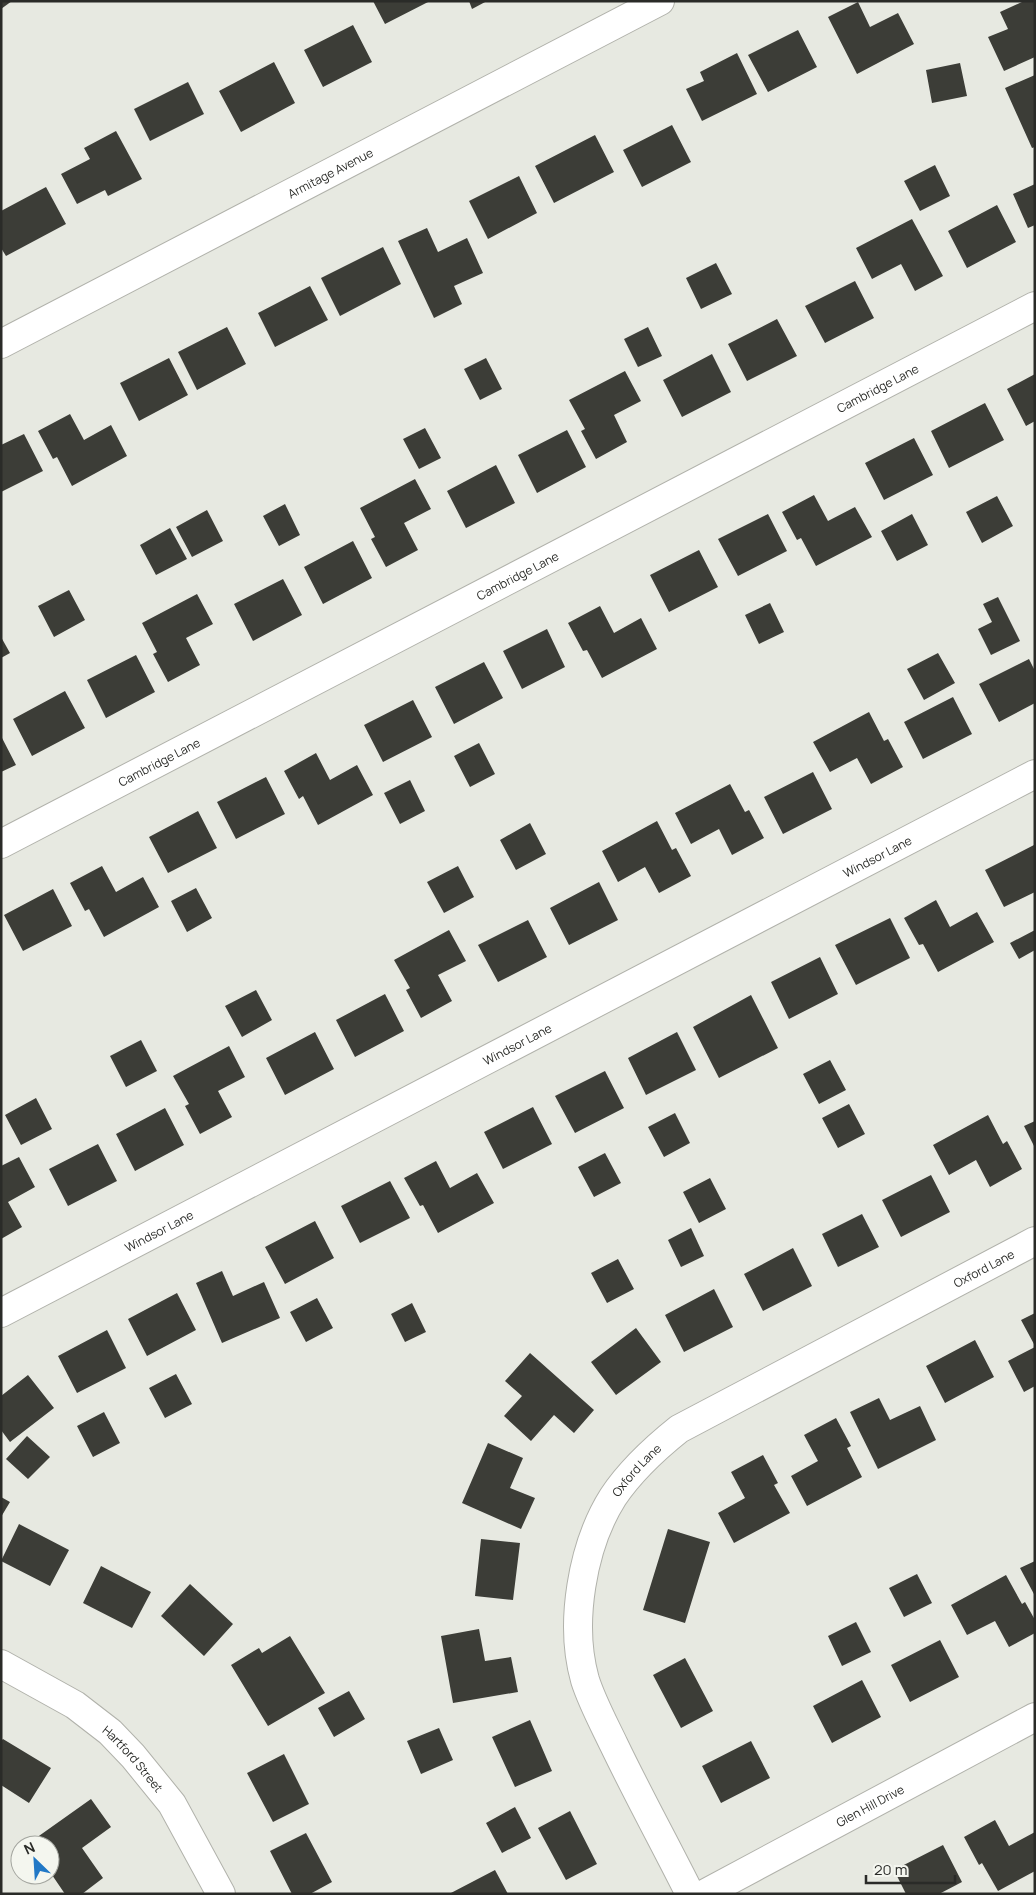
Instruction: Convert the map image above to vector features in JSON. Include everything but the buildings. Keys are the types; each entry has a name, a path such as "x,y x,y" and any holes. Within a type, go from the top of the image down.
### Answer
{"street":[{"name":"Armitage Avenue","path":"1,344 660,1"},
{"name":"Cambridge Lane","path":"1,844 1035,306"},
{"name":"Windsor Lane","path":"1,1313 1035,774"},
{"name":"Oxford Lane","path":"690,1894 621,1759 595,1705 585,1679 578,1631 580,1597 593,1538 613,1497 655,1448 679,1429 1035,1241"},
{"name":"Hartford Street","path":"1,1664 75,1705 110,1732 133,1756 172,1804 221,1894"},
{"name":"Glen Hill Drive","path":"704,1894 1035,1716"}]}
